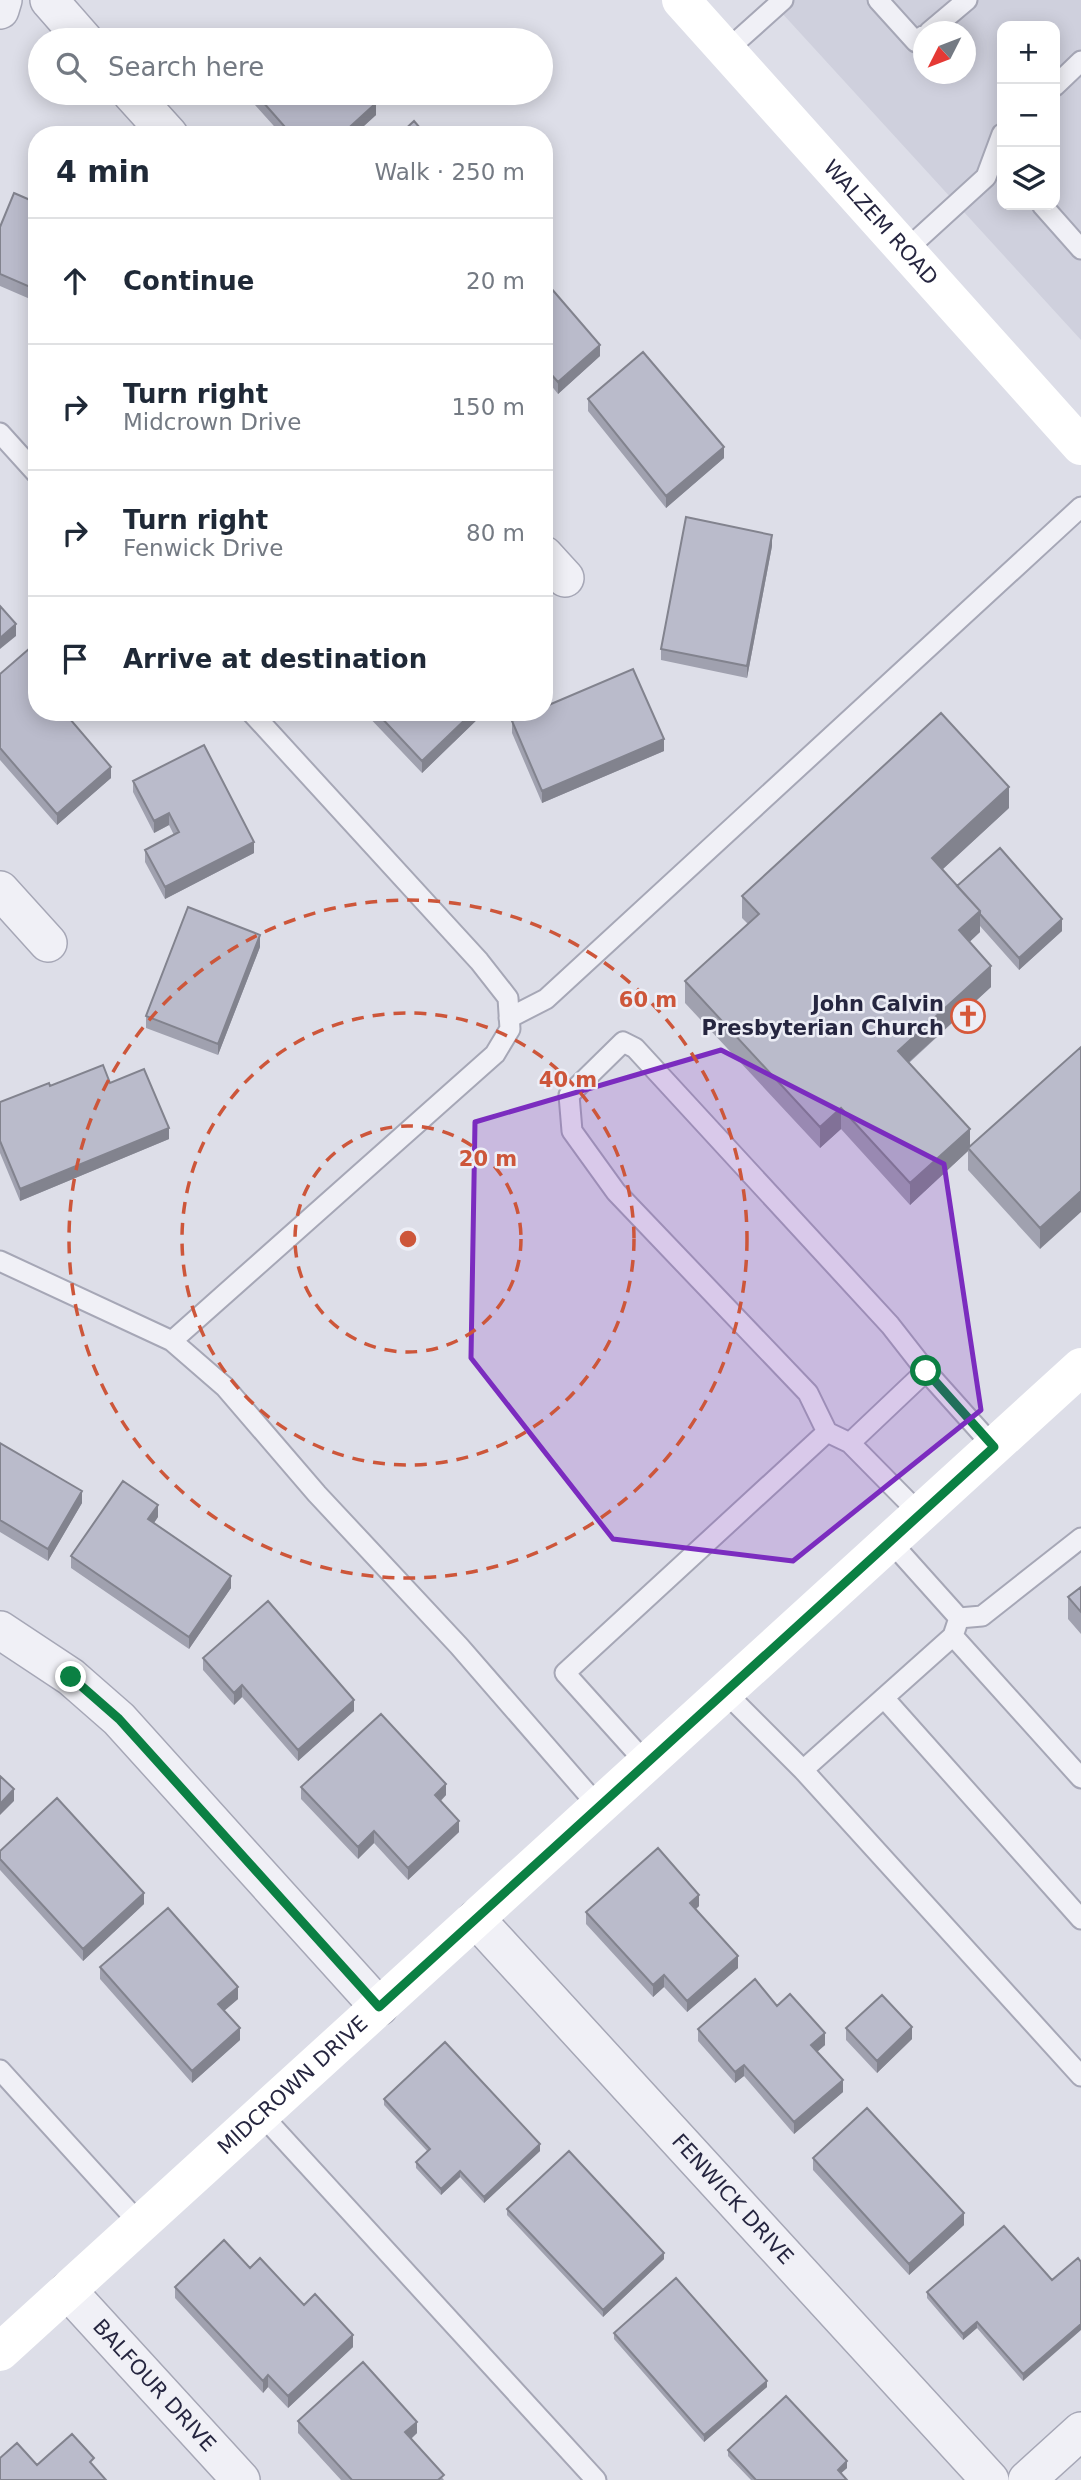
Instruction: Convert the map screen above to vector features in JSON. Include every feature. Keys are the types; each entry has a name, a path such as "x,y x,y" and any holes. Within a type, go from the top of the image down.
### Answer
{"street":[{"path":"0,10 3,0"},
{"path":"48,0 74,28"},
{"name":"WALZEM ROAD","path":"681,0 1081,446"},
{"path":"142,105 161,126"},
{"path":"0,890 48,943"},
{"name":"MIDCROWN DRIVE","path":"0,2352 1081,1367"},
{"path":"0,1630 71,1677 119,1719 379,2007"},
{"name":"FENWICK DRIVE","path":"476,1919 990,2480"},
{"name":"BALFOUR DRIVE","path":"68,2291 241,2480"},
{"path":"1027,2480 1081,2431"}],"lane":[{"path":"726,51 783,0"},
{"path":"878,0 913,39"},
{"path":"942,21 967,0"},
{"path":"1057,84 1081,61"},
{"path":"906,250 986,177 997,155"},
{"path":"1046,210 1081,249"},
{"path":"0,433 28,464"},
{"path":"509,1018 546,999 1081,507"},
{"path":"172,1341 495,1054 510,1029 508,998 479,961 259,721"},
{"path":"920,1514 850,1443 827,1432 808,1394 616,1192 572,1131 569,1095 623,1042 635,1048 890,1325 926,1371 994,1447"},
{"path":"0,1261 172,1341 225,1387 317,1494 459,1646 599,1807"},
{"path":"850,1443 926,1371"},
{"path":"646,1763 565,1673 827,1432"},
{"path":"803,1770 884,1698 956,1627 982,1616 1081,1538"},
{"path":"890,1541 956,1627 1081,1778"},
{"path":"725,1692 803,1770 1081,2076"},
{"path":"884,1698 1081,1919"},
{"path":"0,2070 141,2224"},
{"path":"261,2114 596,2480"}],"highlighted area":[{"path":"721,1050 944,1164 981,1410 793,1561 613,1539 471,1358 475,1122"}],"shaded area":[{"path":"770,0 1081,0 1081,340"}],"building":[{"path":"266,105 374,105 351,126 284,126"},
{"path":"14,193 28,199 28,286 0,274 0,227"},
{"path":"553,290 600,345 558,382 553,376"},
{"path":"643,352 724,447 666,496 588,399"},
{"path":"686,517 772,535 747,666 661,649"},
{"path":"0,606 16,624 0,638"},
{"path":"28,650 28,721 72,721 111,767 57,814 0,748 0,674"},
{"path":"633,669 664,739 542,791 512,721 553,721 553,703"},
{"path":"941,713 1009,787 932,858 980,911 959,930 991,966 898,1051 970,1129 910,1183 841,1108 820,1127 685,981 759,914 742,896"},
{"path":"384,721 464,721 422,761"},
{"path":"204,745 254,842 165,887 145,850 179,832 169,813 154,821 133,781"},
{"path":"1000,848 1062,919 1019,958 957,886"},
{"path":"188,907 260,935 218,1044 146,1016"},
{"path":"1081,1047 1081,1191 1040,1228 968,1148"},
{"path":"103,1065 110,1083 144,1069 169,1128 20,1189 0,1141 0,1102"},
{"path":"0,1443 82,1491 48,1549 0,1520"},
{"path":"123,1481 158,1505 148,1519 231,1576 189,1637 71,1556"},
{"path":"1081,1587 1081,1612 1068,1597"},
{"path":"268,1601 354,1700 298,1750 242,1685 234,1693 203,1658"},
{"path":"381,1714 446,1784 435,1795 459,1821 408,1868 374,1831 358,1847 301,1787"},
{"path":"0,1776 14,1789 0,1804"},
{"path":"57,1798 144,1893 83,1949 0,1859 0,1851"},
{"path":"658,1848 699,1895 690,1903 738,1956 687,2001 664,1975 653,1985 586,1912"},
{"path":"168,1908 238,1987 218,2004 240,2028 192,2071 100,1967"},
{"path":"755,1979 777,2006 790,1994 825,2033 811,2045 843,2080 794,2122 744,2065 735,2072 698,2029"},
{"path":"882,1995 912,2027 877,2061 846,2028"},
{"path":"445,2042 540,2144 484,2197 460,2171 441,2189 416,2162 430,2149 384,2099"},
{"path":"867,2108 964,2213 909,2264 813,2158"},
{"path":"569,2151 664,2253 603,2310 507,2209"},
{"path":"1004,2226 1052,2280 1078,2258 1081,2262 1081,2324 1023,2374 977,2322 963,2334 927,2292"},
{"path":"224,2240 250,2268 260,2258 304,2305 315,2294 353,2335 288,2396 268,2375 263,2381 175,2287"},
{"path":"676,2278 767,2381 704,2435 614,2333"},
{"path":"363,2362 417,2422 405,2432 444,2475 438,2480 352,2480 298,2421"},
{"path":"786,2396 847,2461 838,2470 847,2480 756,2480 728,2450"},
{"path":"72,2434 94,2458 90,2462 106,2480 0,2480 0,2458 17,2443 37,2465"}],"place":[{"name":"John Calvin Presbyterian Church","path":"968,1016"}],"route":[{"path":"71,1677 119,1719 379,2007 994,1447 926,1371"}]}
